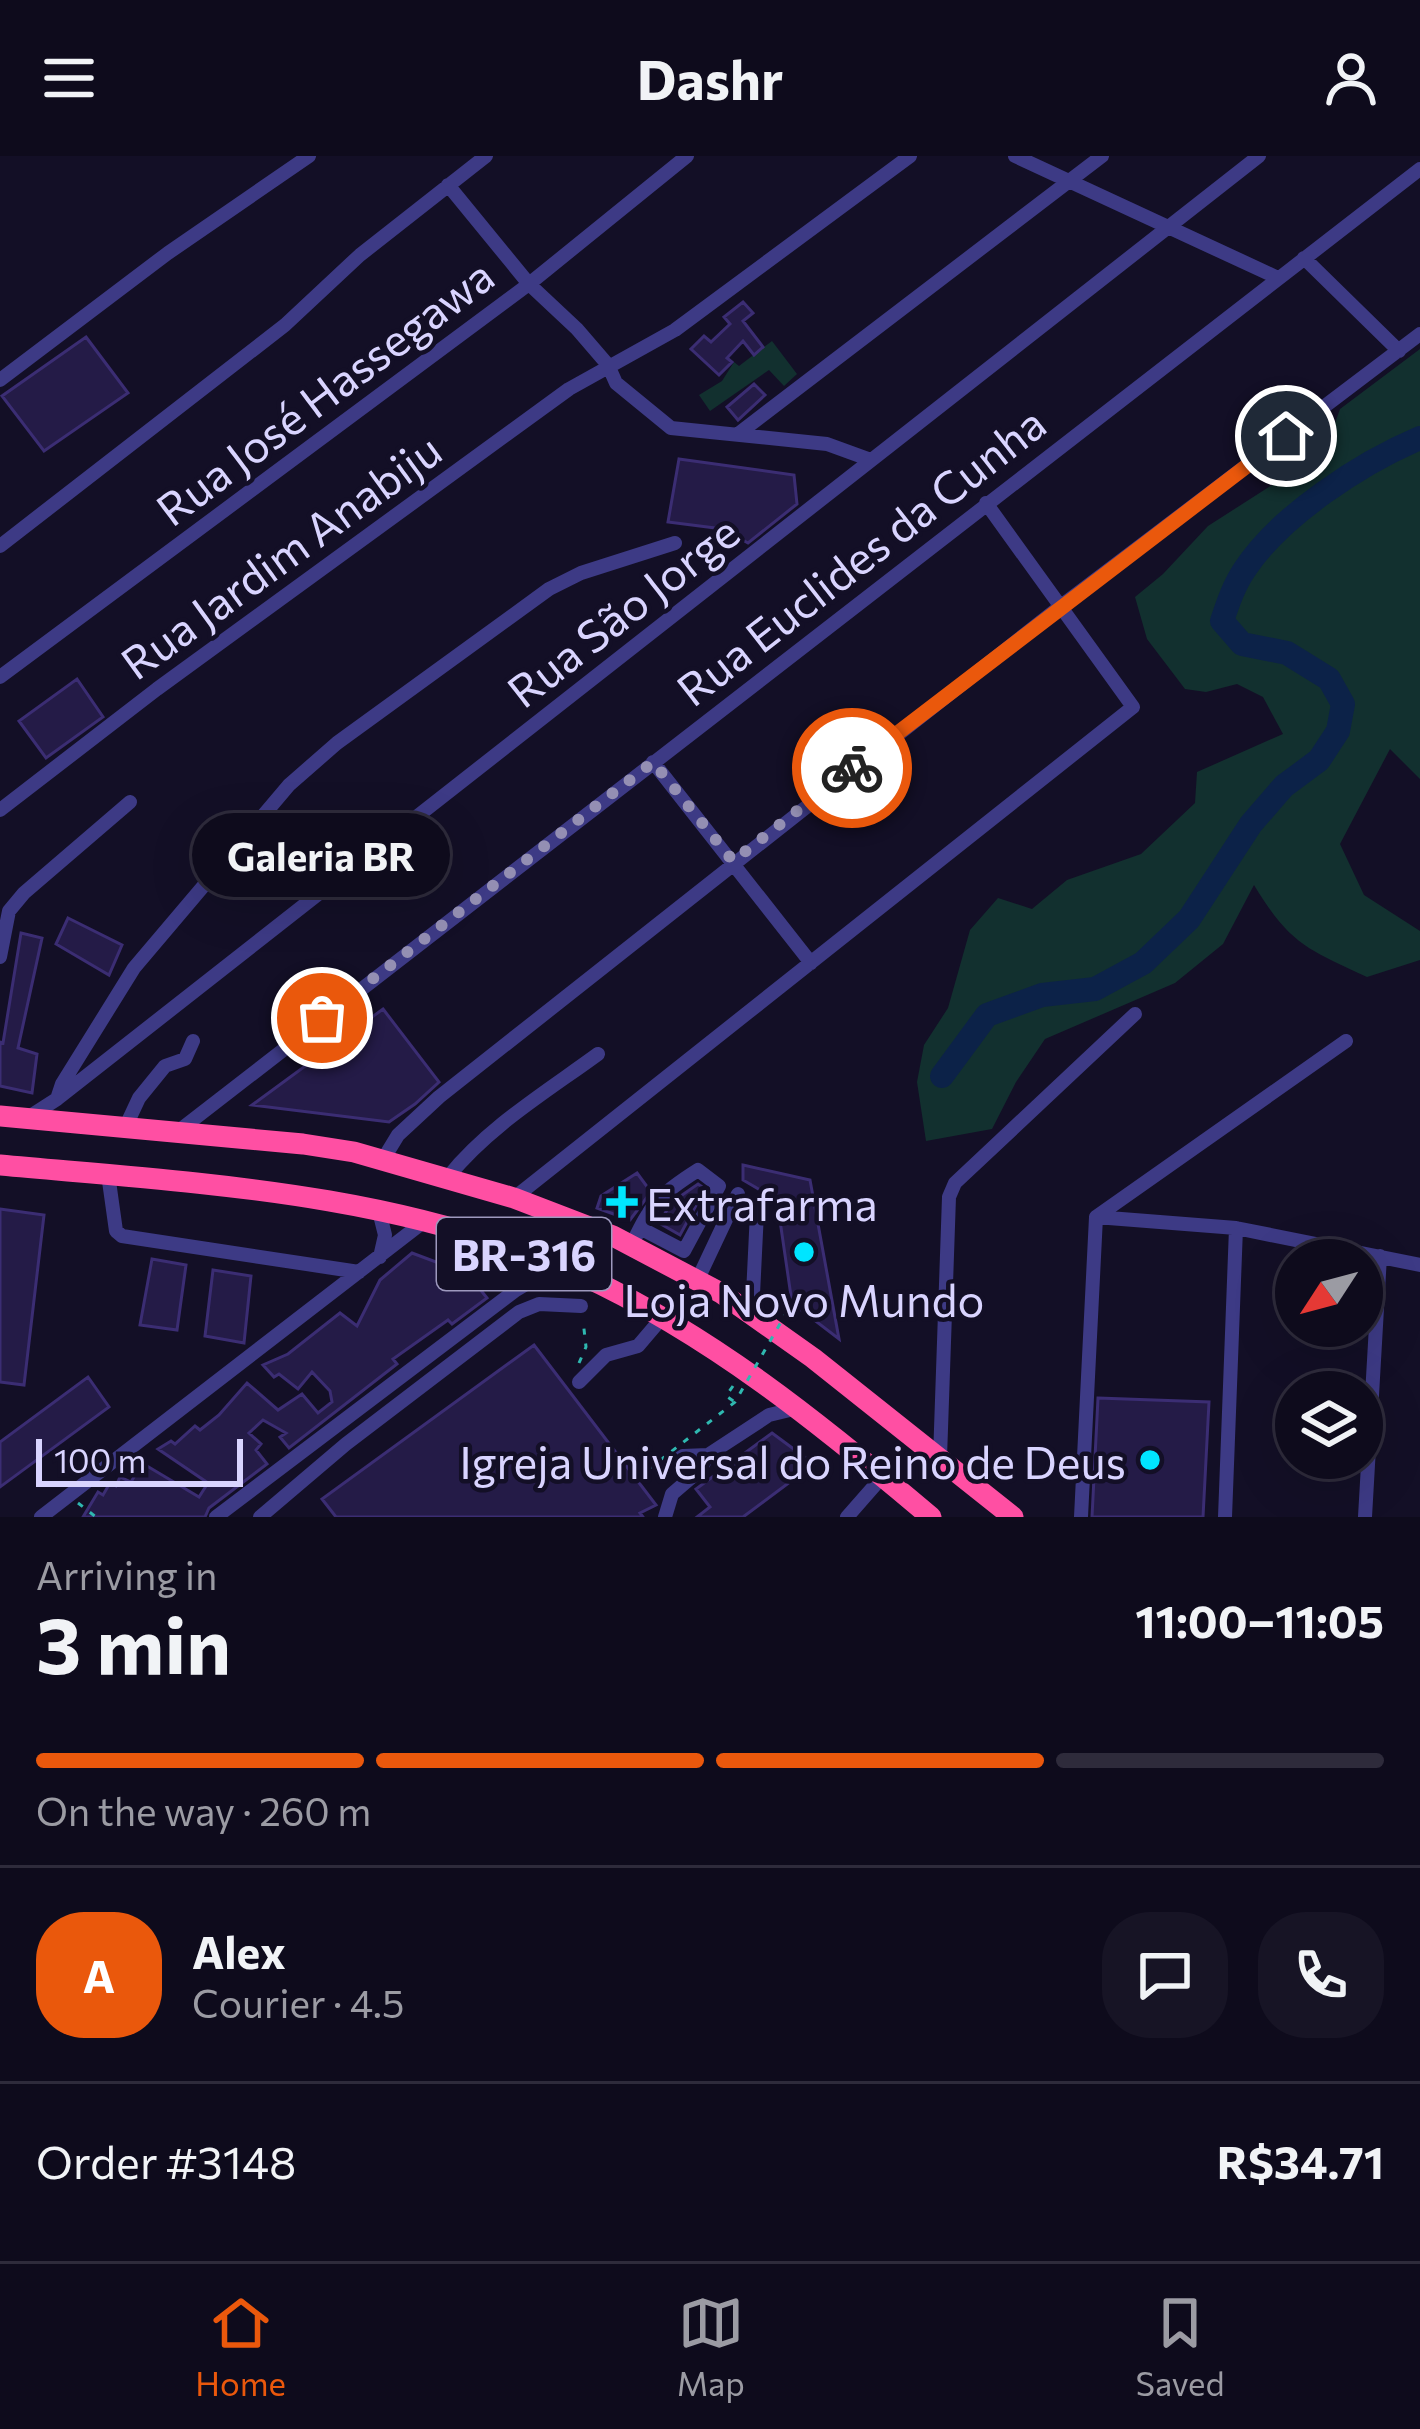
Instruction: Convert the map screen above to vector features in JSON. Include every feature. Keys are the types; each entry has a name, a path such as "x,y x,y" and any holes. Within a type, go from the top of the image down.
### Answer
{"highway":[{"name":"BR-316","path":"0,1116 302,1144 384,1158 635,1237 813,1358 1013,1517"},
{"name":"BR-316","path":"0,1166 280,1192 427,1220 558,1265 743,1367 931,1517"}],"street":[{"path":"0,380 168,253 308,156"},
{"path":"0,546 269,338 360,255 486,156"},
{"name":"Rua José Hassegawa","path":"0,677 529,284 687,156"},
{"name":"Rua Jardim Anabiju","path":"1,806 568,389 675,330 910,156"},
{"path":"1015,156 1276,277"},
{"path":"738,434 1102,156"},
{"name":"Rua São Jorge","path":"27,1118 1258,156"},
{"name":"Rua Euclides da Cunha","path":"176,1132 1420,169"},
{"path":"448,185 529,284 608,365 616,383 671,428 826,444 872,460"},
{"path":"1304,258 1399,351"},
{"path":"384,1158 406,1126 440,1096 733,861 1420,334"},
{"path":"514,1198 1133,707 986,502"},
{"path":"57,1099 134,968 289,785 337,743 549,589 581,573 674,543"},
{"path":"653,762 811,963"},
{"path":"0,957 9,911 24,893 130,802"},
{"path":"940,1458 949,1197 955,1183 1135,1015"},
{"path":"125,1128 139,1099 165,1066 184,1059 193,1041"},
{"path":"1096,1217 1346,1041"},
{"path":"448,1177 492,1132 598,1054"},
{"path":"698,1170 718,1186 685,1251 635,1237 648,1208 698,1170"},
{"path":"108,1174 111,1214 122,1236 359,1272"},
{"path":"697,1281 738,1194"},
{"path":"379,1211 385,1235 380,1257"},
{"path":"752,1315 757,1211"},
{"path":"1096,1217 1236,1228 1293,1239"},
{"path":"1081,1517 1096,1217"},
{"path":"41,1517 427,1220"},
{"path":"1225,1517 1236,1228"},
{"path":"1383,1257 1420,1265"},
{"path":"216,1517 516,1290 558,1265"},
{"path":"260,1517 382,1415 519,1312 539,1304 581,1306"},
{"path":"578,1374 606,1355 638,1346 662,1319"},
{"path":"1365,1517 1375,1347"},
{"path":"664,1517 672,1494 700,1470 709,1455 761,1419 798,1408"},
{"path":"661,1471 683,1456 709,1455"},
{"path":"847,1517 883,1476"}],"path":[{"path":"636,1479 735,1402 793,1303"},
{"path":"578,1374 586,1347 581,1306"},
{"path":"735,1402 726,1396 736,1382"},
{"path":"68,1496 96,1517"}],"green space":[{"path":"772,341 797,374 784,386 769,370 710,411 699,395 722,381 734,362 739,366"},
{"path":"1420,349 1420,779 1390,749 1340,844 1364,895 1420,931 1420,960 1367,977 1301,942 1278,920 1254,885 1223,944 1175,983 1045,1039 992,1129 926,1141 917,1082 924,1045 948,1008 970,930 998,898 1032,909 1067,880 1141,854 1195,803 1197,772 1283,734 1263,697 1237,684 1206,692 1185,689 1147,639 1135,597 1208,526 1325,451 1340,409"}],"building":[{"path":"743,302 753,313 743,321 763,347 754,355 743,341 719,375 691,349 704,336 711,342 730,324 724,317"},
{"path":"86,337 128,393 44,451 2,396"},
{"path":"754,384 765,395 738,420 727,407"},
{"path":"679,459 794,475 797,504 748,543 723,529 668,522"},
{"path":"77,679 103,717 46,758 19,721"},
{"path":"68,918 122,945 109,975 56,944"},
{"path":"21,933 42,938 18,1048 37,1054 32,1093 0,1086 0,1042"},
{"path":"383,1009 439,1082 415,1104 389,1122 252,1105"},
{"name":"Loja Novo Mundo","path":"743,1165 810,1180 839,1339 792,1303 777,1200 743,1180"},
{"name":"Extrafarma","path":"637,1173 651,1192 630,1220 597,1208 601,1196"},
{"path":"698,1184 705,1189 680,1235 659,1223 672,1202"},
{"path":"0,1209 44,1215 24,1385 0,1382"},
{"path":"412,1253 468,1274 487,1298 393,1359 397,1364 289,1448 280,1437 286,1433 263,1420 249,1433 261,1444 256,1450 267,1464 209,1508 205,1517 83,1517 98,1492 103,1495 120,1477 131,1482 142,1463 199,1497 208,1483 158,1449 171,1441 175,1444 195,1426 200,1430 247,1383 278,1410 302,1394 318,1413 332,1402 330,1391 312,1372 298,1389 279,1374 274,1377 263,1365 288,1354 340,1313 357,1326 380,1280"},
{"path":"152,1259 186,1265 177,1330 140,1325"},
{"path":"213,1270 251,1276 244,1343 205,1336"},
{"path":"534,1345 656,1505 640,1513 643,1517 336,1517 322,1499"},
{"path":"88,1377 109,1407 0,1487 0,1442"},
{"name":"Igreja Universal do Reino de Deus","path":"1098,1398 1209,1402 1203,1517 1092,1517"},
{"path":"772,1433 814,1464 743,1517 697,1517 710,1507 696,1489"}],"waterway":[{"path":"942,1076 987,1015 1042,995 1095,989 1143,963 1189,919 1251,824 1284,786 1319,760 1338,731 1343,704 1329,679 1287,653 1242,644 1222,621 1241,575 1279,529 1348,476 1420,438"}],"way so far":[{"path":"322,1018 653,762 733,861 852,768"}],"place":[{"name":"Galeria BR","path":"322,1018"},
{"name":"Extrafarma","path":"622,1202"},
{"name":"Loja Novo Mundo","path":"804,1252"},
{"name":"Igreja Universal do Reino de Deus","path":"1150,1460"}],"route":[{"path":"852,768 1286,436"}]}
